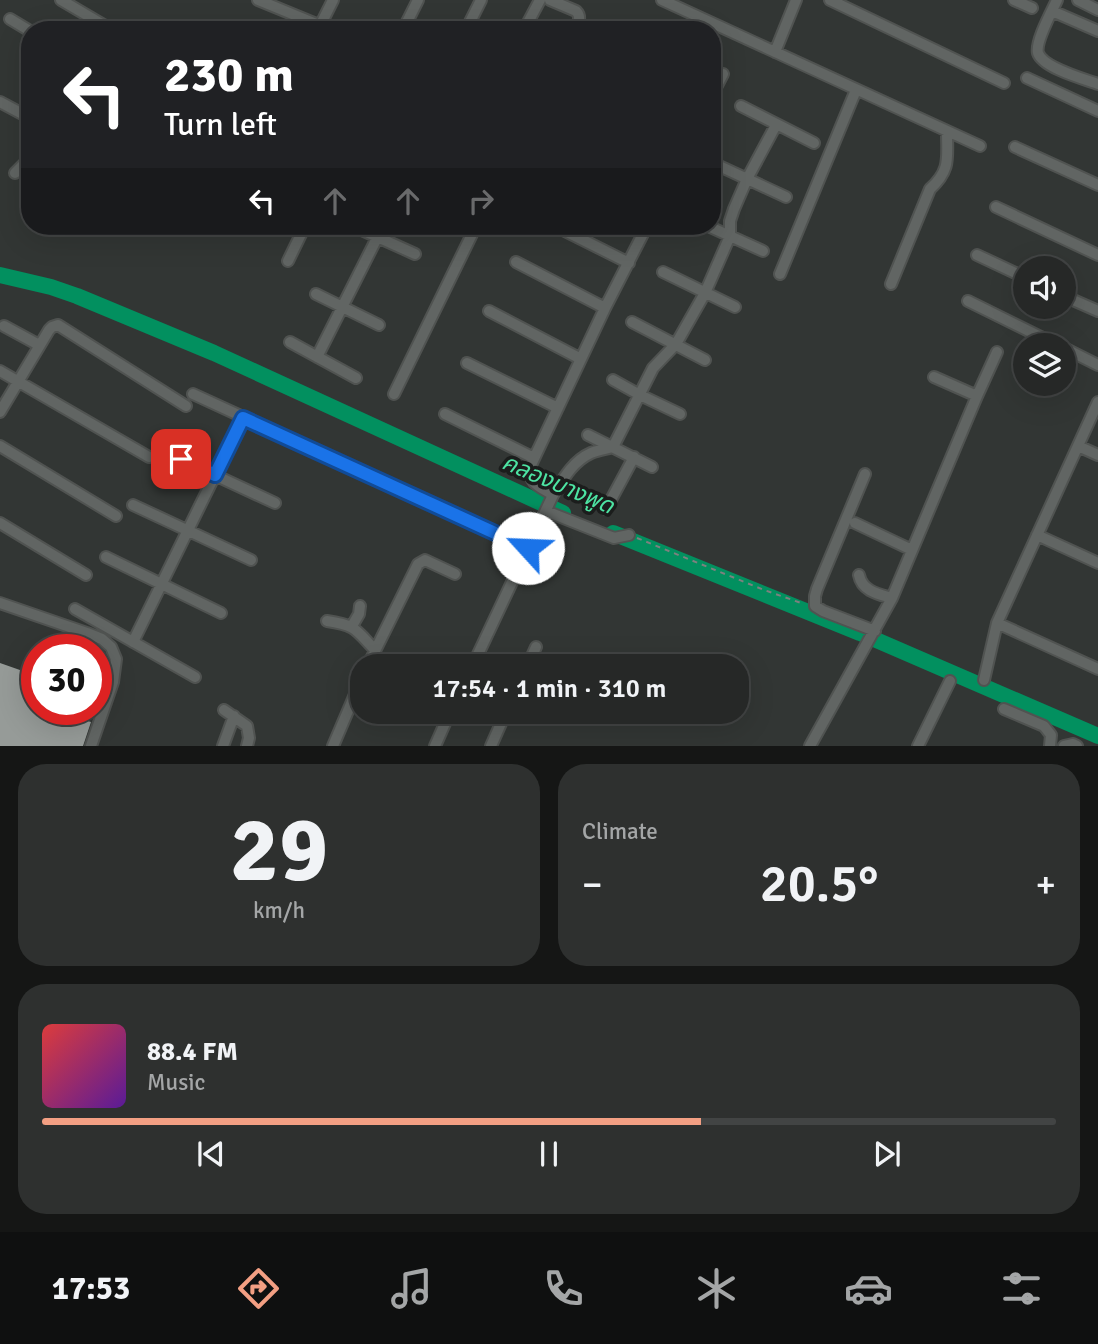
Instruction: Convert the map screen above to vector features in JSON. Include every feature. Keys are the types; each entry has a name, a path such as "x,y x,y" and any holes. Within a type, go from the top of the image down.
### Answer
{"street":[{"path":"61,0 97,21"},
{"path":"258,0 309,21"},
{"path":"328,21 333,0"},
{"path":"408,21 418,0"},
{"path":"470,21 481,0"},
{"path":"529,21 540,0"},
{"path":"550,0 576,11 579,21"},
{"path":"662,0 708,21"},
{"path":"775,52 796,0"},
{"path":"831,0 1003,83"},
{"path":"1014,0 1032,9"},
{"path":"1078,0 1098,10"},
{"path":"1098,31 1054,5 1038,45 1038,54 1043,60 1098,84"},
{"path":"10,19 21,26"},
{"path":"721,27 980,146"},
{"path":"721,78 723,74"},
{"path":"1027,78 1098,111"},
{"path":"779,274 856,90"},
{"path":"0,102 21,113"},
{"path":"741,106 814,143"},
{"path":"478,654 549,504 568,471 589,454 613,447 653,368 676,344 705,293 730,236 730,221 747,179 776,125"},
{"path":"891,284 930,189 947,167 947,132"},
{"path":"1015,147 1098,185"},
{"path":"15,173 21,167"},
{"path":"721,167 786,197"},
{"path":"996,207 1098,255"},
{"path":"721,232 763,251"},
{"path":"288,261 301,235"},
{"path":"373,235 415,254"},
{"path":"394,394 472,235"},
{"path":"573,235 629,263"},
{"path":"629,535 614,538 549,504 529,476 534,458 643,235"},
{"path":"317,357 377,237"},
{"path":"977,256 1013,272"},
{"path":"516,262 605,308"},
{"path":"663,272 735,307"},
{"path":"316,294 379,325"},
{"path":"968,301 1033,333"},
{"path":"1076,301 1098,311"},
{"path":"489,311 581,359"},
{"path":"632,322 705,360"},
{"path":"0,412 39,345 52,327 58,325 186,406"},
{"path":"4,326 39,345"},
{"path":"290,342 356,378"},
{"path":"810,746 892,598 997,352"},
{"path":"1076,354 1098,365"},
{"path":"467,363 558,408"},
{"path":"0,371 149,457"},
{"path":"934,377 977,396"},
{"path":"613,380 680,414"},
{"path":"193,394 528,548"},
{"path":"984,680 997,622 1098,402"},
{"path":"445,414 534,458"},
{"path":"134,642 243,418"},
{"path":"588,435 652,467"},
{"path":"0,446 116,516"},
{"path":"1078,446 1098,455"},
{"path":"163,451 275,503"},
{"path":"606,509 634,457"},
{"path":"865,474 817,589 815,606 871,637"},
{"path":"133,505 251,560"},
{"path":"0,523 86,575"},
{"path":"855,523 912,550"},
{"path":"1037,535 1098,563"},
{"path":"106,557 221,613"},
{"path":"373,654 418,564 425,560 455,574"},
{"path":"859,575 868,590 892,598"},
{"path":"0,603 88,632 111,647 116,659 113,682 91,746"},
{"path":"352,626 360,606"},
{"path":"75,610 195,677"},
{"path":"327,621 352,626 375,650"},
{"path":"997,622 1098,669"},
{"path":"533,654 536,647"},
{"path":"918,746 950,681"},
{"path":"333,746 350,706"},
{"path":"1004,709 1044,726 1051,735 1050,746"},
{"path":"223,746 229,713 247,726 247,746"},
{"path":"435,746 445,724"},
{"path":"491,746 501,724"},
{"path":"1064,746 1077,746"}],"path":[{"path":"629,535 764,590 815,606"}],"building":[{"path":"0,663 21,670 21,725 90,725 83,746 0,746"}],"waterway":[{"name":"คลองบางพูด","path":"0,275 77,296 214,353 563,513"},
{"name":"คลองบางพูด","path":"613,533 860,633 1098,736"}],"route":[{"path":"181,459 215,475 243,418 528,548"}]}
